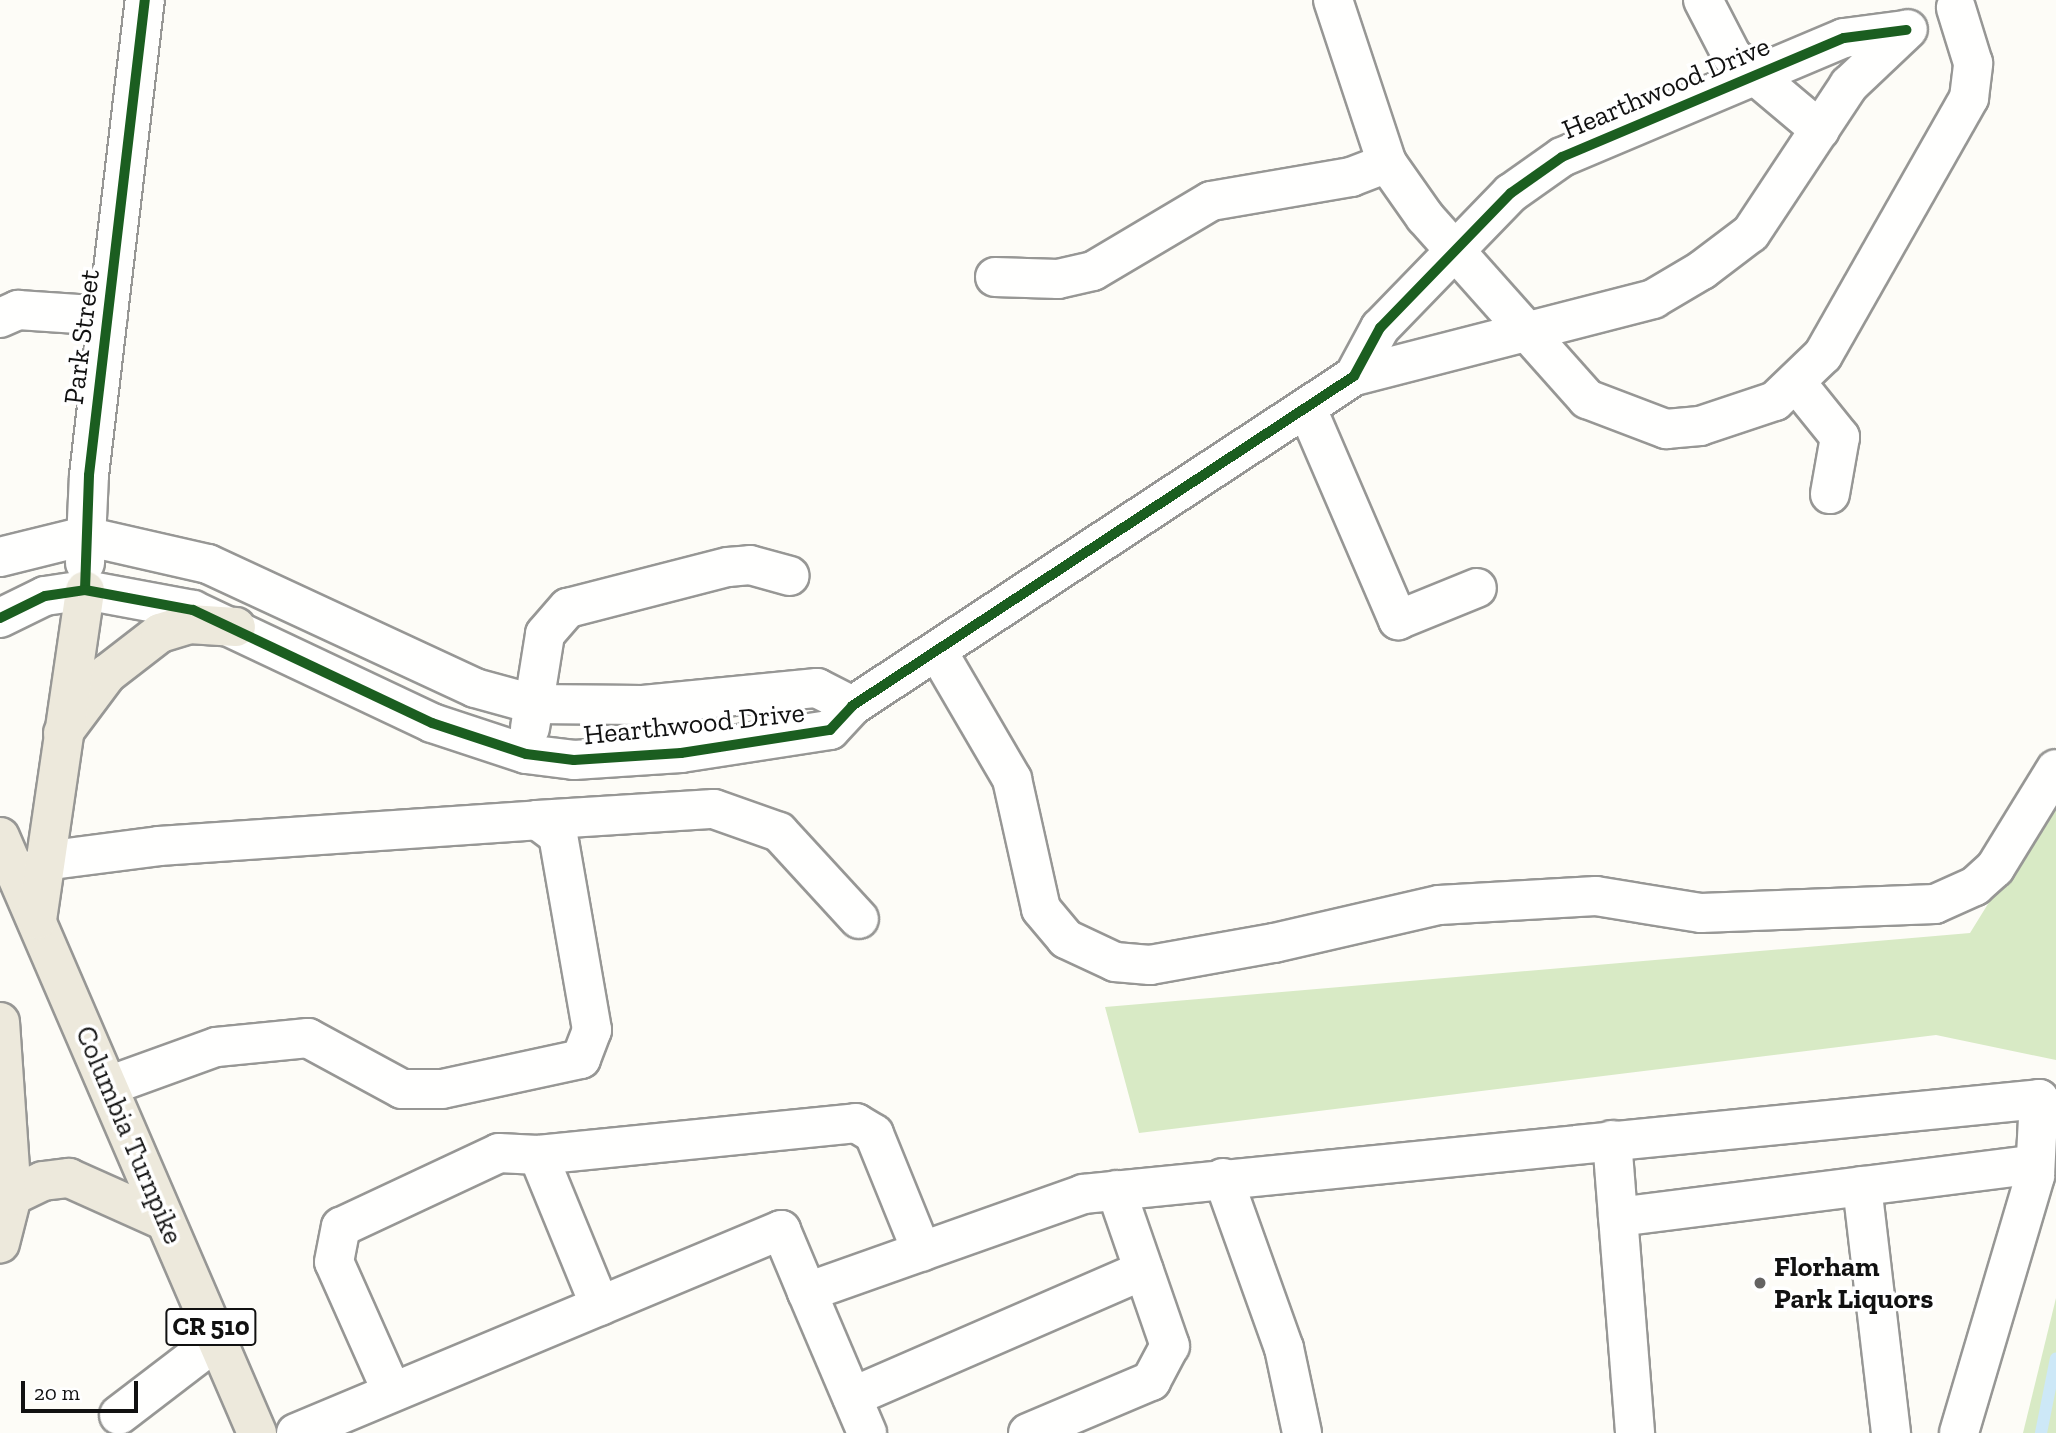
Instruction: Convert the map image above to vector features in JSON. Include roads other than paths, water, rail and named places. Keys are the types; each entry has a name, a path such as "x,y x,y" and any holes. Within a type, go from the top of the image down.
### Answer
{"main road":[{"path":"37,920 60,738 85,590"},
{"path":"60,738 107,674 160,633 190,624 236,627"},
{"name":"Columbia Turnpike","path":"0,837 257,1433"},
{"path":"0,1022 12,1196 0,1243"},
{"path":"12,1196 43,1181 69,1178 165,1221"}],"street":[{"name":"Park Street","path":"85,590 85,536 145,0"},
{"path":"1333,0 1387,163 1454,250 1526,334 1587,399 1665,429 1742,414 1798,385 1823,355 1969,98 1973,63 1965,4"},
{"path":"1703,0 1732,56 1820,130"},
{"name":"Hearthwood Drive","path":"1354,376 1380,328 1454,250 1511,193 1562,157 1844,38 1906,30 1965,4"},
{"name":"Hearthwood Drive","path":"85,590 193,610 236,627 432,723 526,754 575,760 792,740 830,730 852,706 939,654 1308,411 1354,376 1526,334 1653,299 1702,270 1751,233 1867,64 1906,30"},
{"path":"995,277 1058,279 1093,271 1211,201 1351,177 1387,163"},
{"path":"0,318 18,310 108,316"},
{"path":"1798,385 1840,438 1830,494"},
{"path":"1308,411 1398,620 1478,588"},
{"path":"0,558 85,536"},
{"name":"Hearthwood Drive","path":"85,536 208,564 475,688 533,704 643,705 817,688 852,706"},
{"path":"526,754 545,634 568,608 728,566 750,565 790,576"},
{"path":"0,618 45,596 85,590"},
{"path":"939,654 1012,779 1041,909 1066,939 1115,962 1150,965 1262,945 1439,905 1596,896 1702,914 1935,904 1975,886 1995,868 2056,769"},
{"path":"44,861 159,846 714,809 779,832 859,919"},
{"path":"108,1086 216,1046 308,1038 402,1088 442,1089 581,1059 592,1030 558,835 537,820"},
{"path":"807,1292 1083,1194 2039,1098 2035,1164 1959,1433"},
{"path":"392,1392 334,1262 341,1227 499,1153 538,1156 856,1123 874,1134 922,1252"},
{"path":"1612,1140 1636,1433"},
{"path":"538,1156 600,1306"},
{"path":"1618,1217 2035,1164"},
{"path":"1223,1178 1284,1348 1302,1433"},
{"path":"1862,1186 1891,1433"},
{"path":"1028,1433 1152,1381 1170,1346 1116,1190"},
{"path":"296,1433 781,1230 867,1433"},
{"path":"852,1396 1144,1270"},
{"path":"119,1415 217,1340"}],"waterway":[{"path":"2041,1433 2056,1358"}],"place":[{"name":"Florham Park Liquors","path":"1760,1283"}]}
